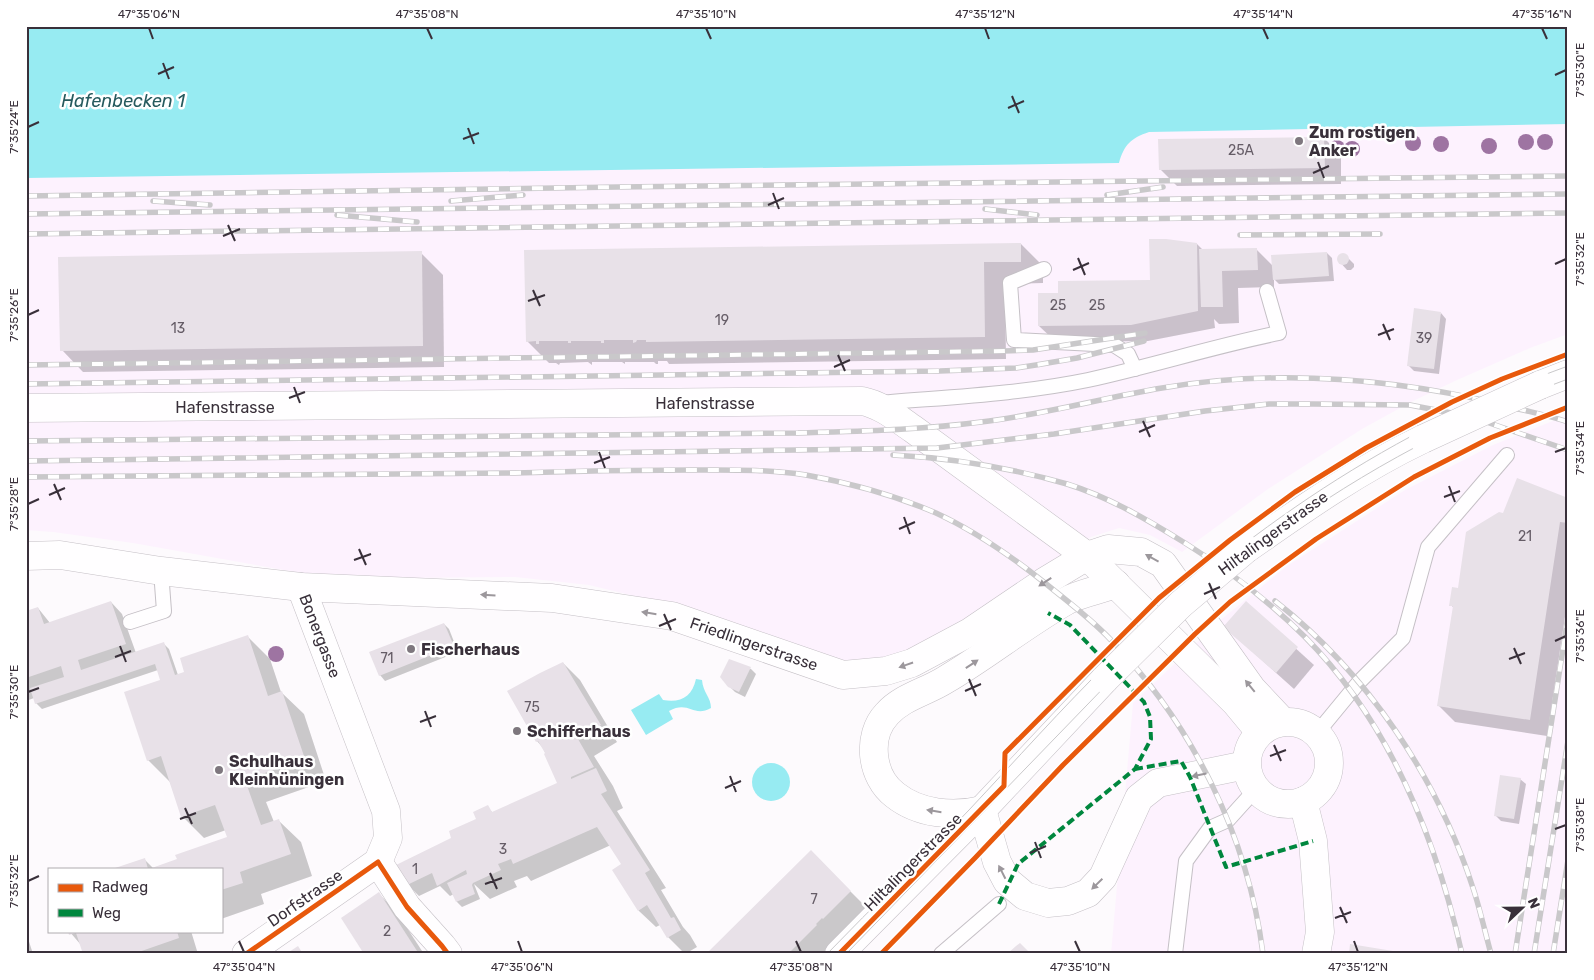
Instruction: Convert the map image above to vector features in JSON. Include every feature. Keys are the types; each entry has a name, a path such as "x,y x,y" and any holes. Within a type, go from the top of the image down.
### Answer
{"street":[{"name":"Hiltalingerstrasse","path":"839,954 982,810 1104,679 1181,604 1246,549 1325,494 1386,457 1540,385 1568,374"},
{"name":"Hafenstrasse","path":"26,408 862,401 872,403 913,429 1087,556 1236,703 1272,727"},
{"name":"Friedlingerstrasse","path":"301,587 552,598 672,616 843,674 886,671 912,663 970,632 1044,582 1087,556 1108,550 1141,552 1163,564 1252,689 1272,727"},
{"name":"Bonergasse","path":"26,556 60,555 161,572 301,587 386,811 388,838 378,862"},
{"path":"1116,584 1067,600 969,666 937,685 898,703 886,715 876,731 873,746 876,763 883,782 894,795 928,811 965,814 982,810 997,862 1007,881 1025,896 1048,903 1068,902 1088,892 1104,878 1138,798 1158,783 1251,777"},
{"path":"1301,724 1316,733 1323,742 1328,754 1327,777 1321,787 1313,796 1302,802 1290,804 1277,803 1266,798 1251,777 1247,753 1252,742 1272,727 1301,724"},
{"path":"1302,802 1313,841 1320,932 1316,954"},
{"path":"378,862 407,908 448,954"},
{"name":"Dorfstrasse","path":"246,954 378,862"}],"lane":[{"path":"1044,269 1010,283 1014,340 1114,346 1128,354 1136,369"},
{"path":"872,403 1037,388 1087,380 1136,369 1214,347 1279,333 1267,291"},
{"path":"1316,733 1359,682 1404,638 1428,546 1507,455"},
{"path":"130,622 164,610 161,572"},
{"path":"1175,954 1186,861 1210,828 1228,820 1251,777"},
{"path":"941,954 999,904"}],"shaded area":[{"path":"26,26 1568,26 1568,334 1530,348 1457,380 1411,402 1362,429 1268,489 1182,552 1150,535 1119,528 1091,537 944,636 884,660 840,661 651,600 589,585 515,577 390,578 312,575 133,543 26,530"},
{"path":"1568,415 1568,954 1111,954 1133,703 1223,618 1287,566 1405,490 1493,445"}],"water":[{"name":"Hafenbecken 1","path":"26,26 1568,26 1568,124 1149,132 1129,143 1123,151 1119,163 26,178"},
{"path":"696,679 702,680 711,708 700,711 681,707 676,708 669,711 673,719 646,735 631,710 659,694 663,700 669,701 685,697 692,690"},
{"path":"771,763 784,769 790,782 784,795 771,801 758,795 752,782 758,769"}],"building":[{"path":"1324,137 1325,168 1159,170 1158,139"},
{"path":"1149,239 1197,243 1198,311 1131,325 1038,326 1038,293 1058,293 1058,281 1150,280"},
{"path":"1021,243 1021,262 984,262 985,337 646,342 646,340 637,340 633,343 633,340 604,340 604,343 601,343 601,341 571,341 571,343 568,343 568,341 539,341 539,344 536,344 536,341 526,342 524,250"},
{"path":"1257,248 1258,270 1222,271 1223,307 1201,307 1199,249"},
{"path":"422,251 423,346 60,351 58,257"},
{"path":"1327,252 1329,276 1273,280 1271,255"},
{"path":"1343,253 1349,259 1343,265 1337,259"},
{"path":"1414,308 1441,312 1434,369 1407,366"},
{"path":"1517,478 1568,498 1568,523 1560,522 1530,720 1437,706 1453,606 1449,606 1452,587 1458,588 1466,532 1499,512 1503,513"},
{"name":"Schulhaus Kleinhüningen","path":"111,601 126,644 78,660 81,670 164,642 175,675 184,672 180,658 248,635 268,696 282,691 305,759 245,780 261,825 279,819 291,854 240,872 243,883 222,890 222,868 152,868 177,859 175,855 227,837 215,805 181,817 161,756 147,761 124,692 160,680 155,664 35,704 30,688 64,677 61,666 26,678 26,611 38,607 44,624"},
{"path":"1246,601 1298,647 1276,673 1223,627"},
{"name":"Fischerhaus","path":"444,623 454,646 379,676 369,652"},
{"path":"729,659 751,667 739,692 728,687 720,677"},
{"path":"563,662 601,725 578,739 594,767 571,777 571,779 596,768 607,791 601,794 650,870 645,873 671,918 674,917 681,930 667,938 647,905 638,911 612,870 621,864 597,827 513,864 511,859 498,864 501,870 473,883 475,894 456,902 447,883 467,874 466,870 437,886 432,873 407,885 396,865 451,838 449,831 476,819 473,812 488,805 492,812 557,783 545,753 538,741 536,742 507,691"},
{"path":"1500,775 1521,778 1514,819 1494,816"},
{"path":"811,850 851,891 788,954 706,954"},
{"path":"145,858 148,868 115,868"},
{"path":"379,892 419,954 364,954 341,918"},
{"path":"68,932 177,932 179,938 133,954 83,954 76,933 69,935"},
{"path":"1020,943 1031,954 1007,954 1016,946"},
{"path":"1350,944 1393,951 1393,954 1349,954"},
{"path":"298,946 303,954 286,954"}],"tram line":[{"path":"827,954 952,828 1093,678 1161,613 1213,568 1323,488 1381,453 1442,420 1504,391 1568,366"},
{"path":"846,954 1147,643 1242,560 1309,511 1379,467 1491,410 1568,379"}],"railway":[{"path":"26,196 1568,176"},
{"path":"1107,195 1163,187"},
{"path":"26,214 1568,194"},
{"path":"451,201 523,195"},
{"path":"153,201 210,205"},
{"path":"985,209 1037,215"},
{"path":"26,234 1568,213"},
{"path":"337,215 417,222"},
{"path":"1240,235 1380,234"},
{"path":"26,365 1004,351 1033,350 1145,333"},
{"path":"26,384 940,371 1016,368 1077,358 1144,341"},
{"path":"26,441 798,433 890,430 958,425 1004,419 1139,392 1205,382 1291,378 1334,379 1420,388 1504,405 1568,422"},
{"path":"26,461 937,448 1269,404 1410,405 1472,417 1568,450"},
{"path":"893,455 959,461 1003,469 1046,478 1098,495 1171,534 1201,553 1277,611 1305,637 1335,671 1362,706 1385,745 1406,784 1423,825 1438,868 1462,954"},
{"path":"26,477 749,470 792,473 822,478 872,490 936,513 979,536 1006,554 1070,603 1110,639 1140,672 1166,707 1212,784 1230,825 1244,867 1255,910 1263,954"},
{"path":"1275,601 1308,629 1369,694 1419,767 1440,806 1458,847 1476,896 1491,954"},
{"path":"1515,954 1568,617"},
{"path":"1534,954 1568,741"},
{"path":"1553,954 1568,860"}],"marked path":[{"path":"999,904 1018,864 1135,769 1151,739 1150,717 1144,702 1070,625 1048,613"},
{"path":"1135,769 1181,761 1190,777 1226,867 1313,841"}],"cycle path":[{"path":"839,954 1004,786 1005,753 1159,598 1230,540 1295,492 1366,448 1452,402 1502,379 1568,354"},
{"path":"881,954 1063,765 1195,634 1230,602 1316,539 1414,477 1490,438 1568,407"},
{"path":"246,954 378,862 407,907 448,954"}],"place":[{"name":"Zum rostigen Anker","path":"1299,141"},
{"name":"Fischerhaus","path":"411,649"},
{"name":"Schifferhaus","path":"517,731"},
{"name":"Schulhaus Kleinhüningen","path":"219,770"}]}
